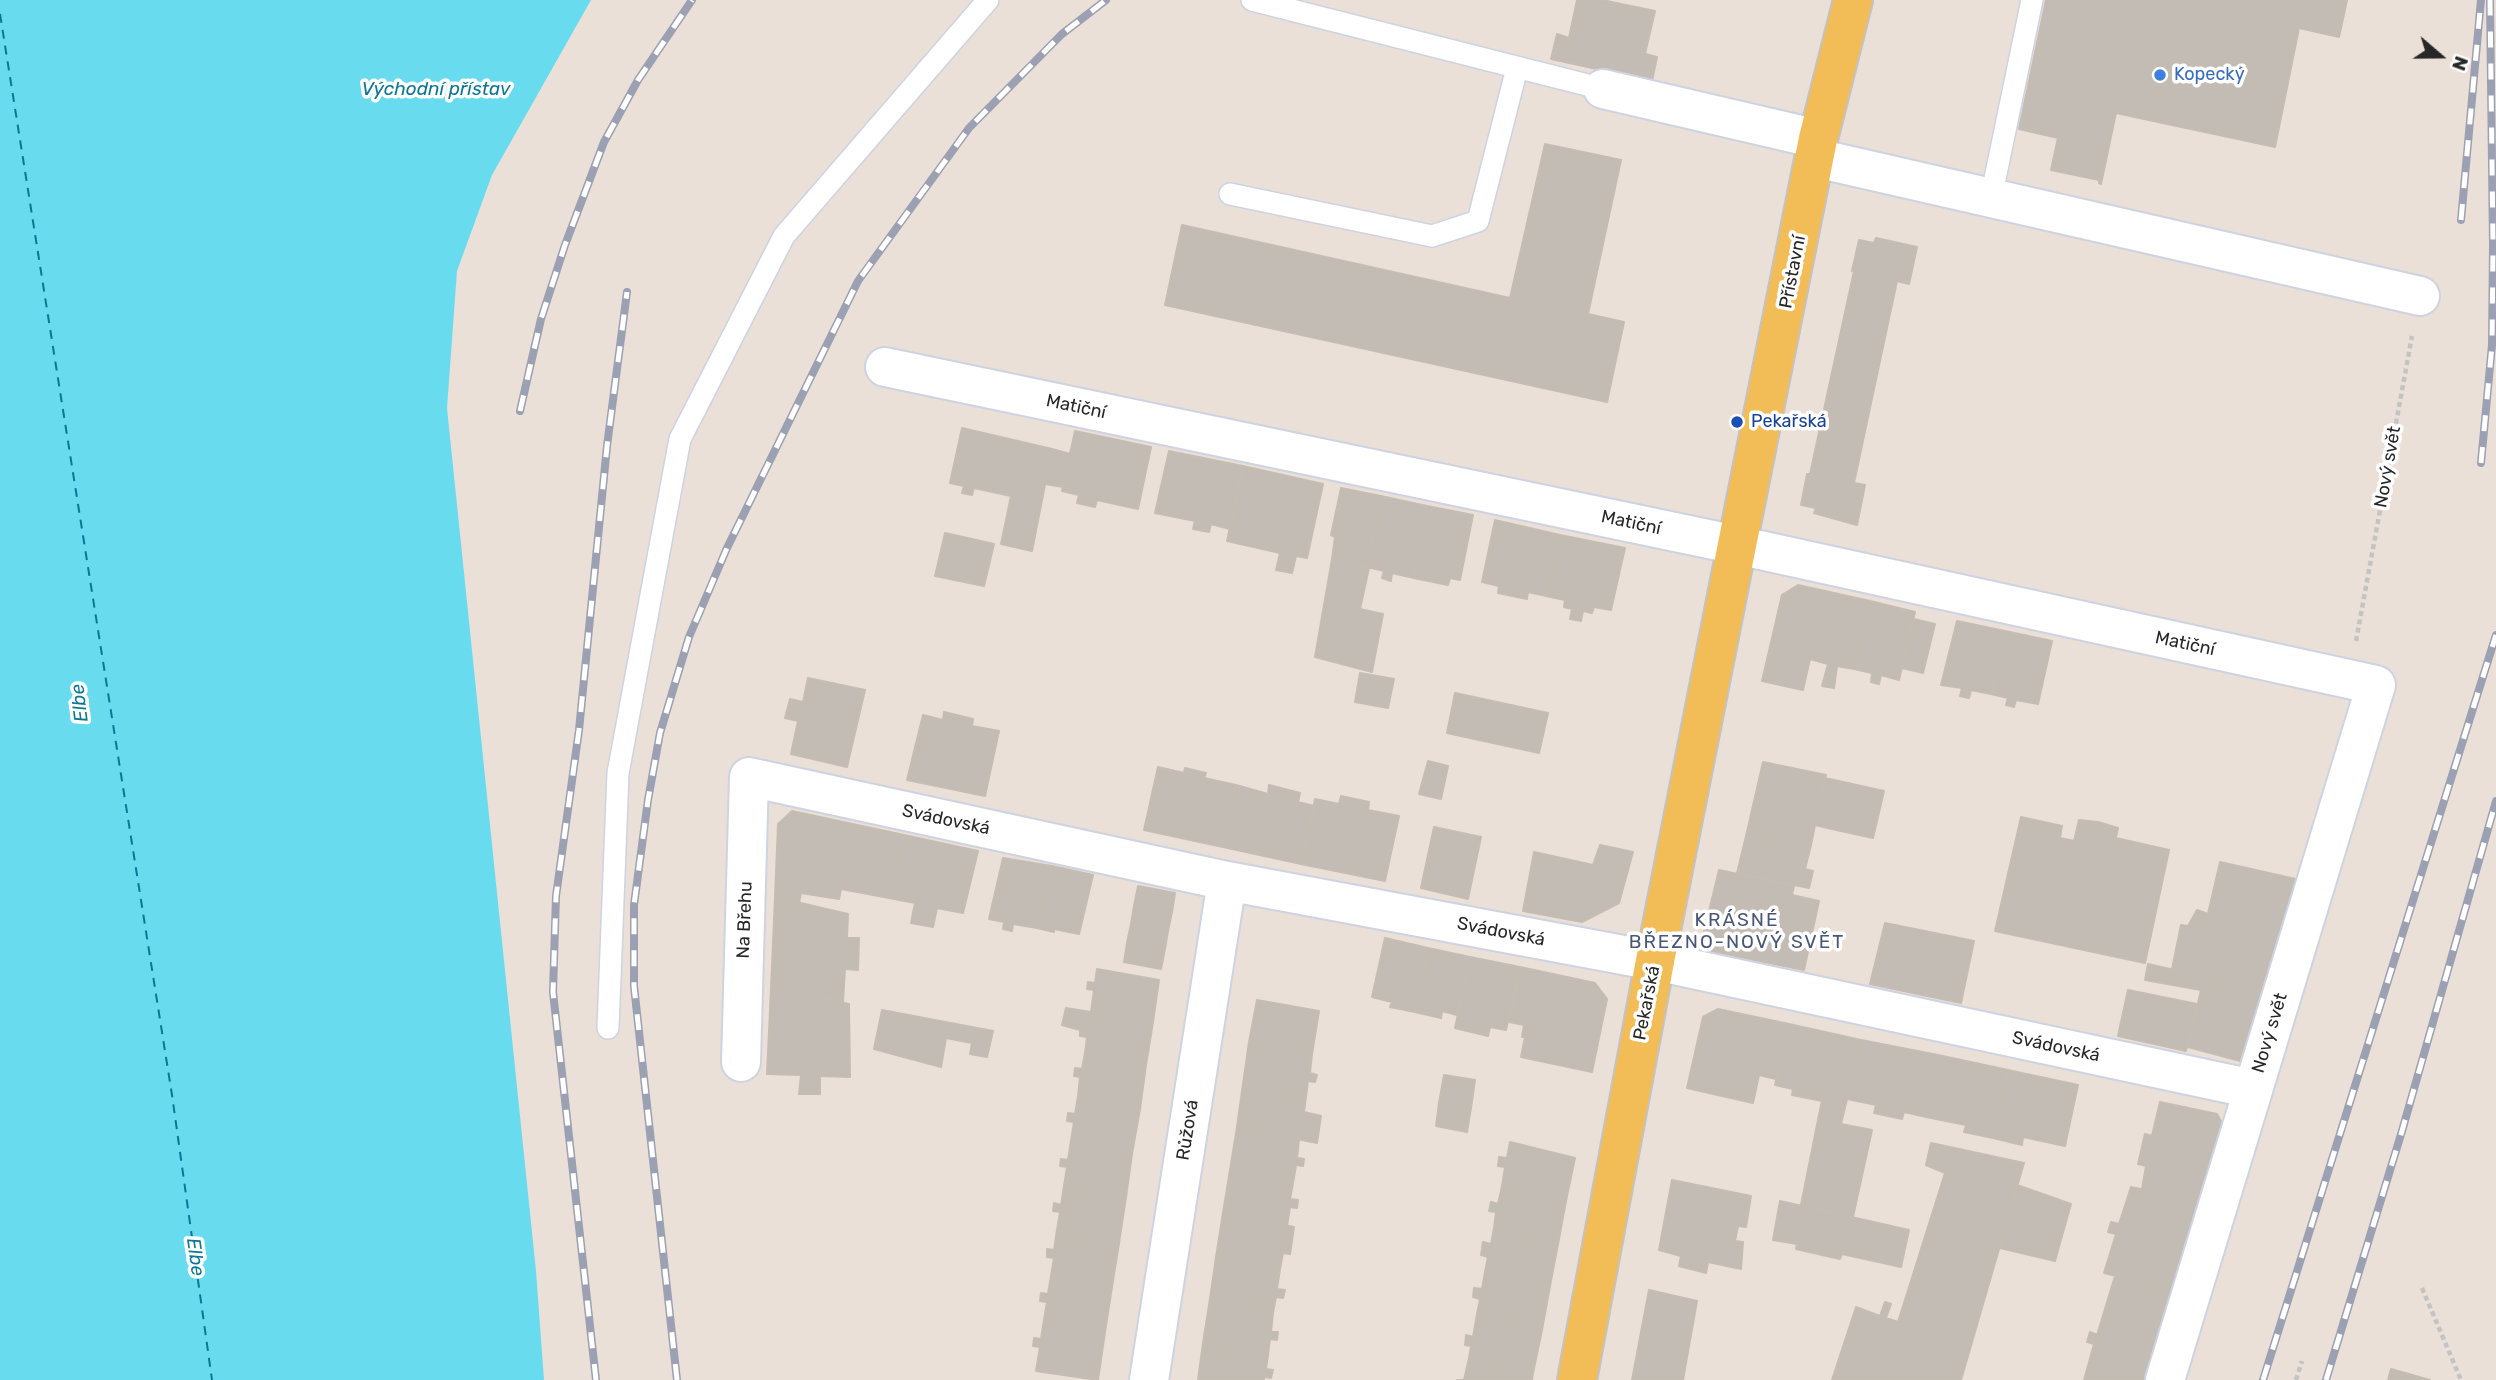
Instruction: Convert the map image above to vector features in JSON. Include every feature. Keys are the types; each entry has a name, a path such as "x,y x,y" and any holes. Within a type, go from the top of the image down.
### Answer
{"main road":[{"name":"Přístavní","path":"1737,545 1817,148 1853,0"},
{"name":"Pekařská","path":"1577,1380 1655,961 1737,545"}],"street":[{"path":"1603,89 1991,198 2420,296"},
{"name":"Matiční","path":"885,367 1737,545 2363,683"},
{"name":"Nový svět","path":"2165,1380 2253,1089 2363,683"},
{"name":"Svádovská","path":"749,777 1227,881 1655,961 2253,1089"},
{"name":"Na Břehu","path":"741,1062 749,777"},
{"name":"Růžová","path":"1149,1380 1227,881"}],"lane":[{"path":"608,1028 618,773 680,439 784,236 988,0"},
{"path":"1252,0 1603,89"},
{"path":"1991,198 2032,0"},
{"path":"1230,194 1432,236 1478,221 1517,68"}],"path":[{"name":"Nový svět","path":"2363,683 2420,296"},
{"path":"2422,1288 2461,1380"},
{"path":"2296,1380 2302,1361"}],"water":[{"path":"0,0 591,0 492,175 457,271 447,408 536,1271 544,1380 0,1380"}],"building":[{"path":"1577,0 1602,0 1655,11 1645,54 1657,57 1652,81 1551,59 1557,34 1569,38"},
{"name":"Kopecký","path":"2046,0 2347,0 2339,37 2299,28 2275,147 2116,113 2101,184 2099,180 2051,170 2058,138 2019,129"},
{"path":"1545,144 1621,160 1588,314 1624,322 1607,402 1165,305 1182,225 1510,298"},
{"path":"1876,238 1917,247 1909,284 1897,281 1854,483 1865,485 1857,525 1814,513 1816,508 1801,505 1807,474 1810,474 1859,240 1874,243"},
{"path":"962,428 1052,449 1032,551 1001,544 1011,496 974,488 972,495 962,493 964,486 950,483"},
{"path":"1075,431 1151,447 1138,509 1097,500 1095,507 1077,503 1079,495 1062,491"},
{"path":"1052,449 1070,454 1063,487 1045,484"},
{"path":"1169,451 1243,466 1230,529 1211,524 1209,532 1193,529 1195,521 1155,513"},
{"path":"1243,466 1323,484 1307,558 1296,556 1292,573 1276,570 1280,553 1227,541"},
{"path":"1341,488 1381,496 1367,567 1332,559 1335,537 1331,535"},
{"path":"1381,496 1427,506 1414,578 1392,573 1391,581 1382,578 1384,571 1367,567"},
{"path":"1427,506 1473,515 1460,580 1450,578 1448,585 1414,578"},
{"path":"1495,520 1560,535 1546,596 1528,592 1527,599 1498,593 1499,586 1482,582"},
{"path":"945,533 994,544 984,586 935,576"},
{"path":"1560,535 1625,548 1611,610 1594,607 1592,613 1583,611 1581,621 1570,619 1572,609 1564,607 1565,600 1546,596"},
{"path":"1332,559 1369,568 1360,609 1383,614 1372,672 1315,657"},
{"path":"1798,585 1870,601 1854,669 1837,666 1834,688 1822,686 1828,664 1810,659 1803,690 1762,681 1782,595"},
{"path":"1870,601 1915,612 1899,680 1881,675 1879,684 1871,682 1872,673 1854,669"},
{"path":"1914,619 1935,624 1923,673 1902,668"},
{"path":"1957,621 2005,631 1991,694 1971,690 1969,698 1960,696 1962,688 1941,685"},
{"path":"2005,631 2052,641 2038,704 2016,700 2014,707 2006,705 2008,698 1991,694"},
{"path":"1360,673 1394,679 1388,708 1355,702"},
{"path":"808,678 865,690 847,767 791,754 798,721 785,718 790,699 803,702"},
{"path":"1455,693 1548,713 1539,753 1447,733"},
{"path":"944,712 973,719 972,726 999,731 985,796 907,780 923,715 943,720"},
{"path":"1428,761 1448,766 1441,799 1419,794"},
{"path":"1763,762 1826,775 1820,804 1837,808 1832,829 1815,825 1811,845 1747,832"},
{"path":"1158,767 1184,773 1185,768 1206,773 1204,778 1236,785 1223,847 1144,830"},
{"path":"1825,778 1884,791 1873,838 1832,829 1837,808 1820,804"},
{"path":"1236,785 1268,794 1269,785 1300,793 1298,802 1314,806 1301,864 1223,847"},
{"path":"1341,796 1369,802 1368,810 1399,816 1385,881 1301,864 1315,799 1339,804"},
{"path":"792,811 904,835 889,898 841,889 839,899 801,893 799,903 775,897 778,824"},
{"path":"2021,817 2062,826 2060,838 2074,841 2079,820 2098,822 2118,828 2116,838 2169,850 2145,963 1995,931"},
{"path":"1434,827 1481,837 1468,899 1421,888"},
{"path":"1747,832 1811,845 1805,869 1813,871 1809,888 1737,873"},
{"path":"904,835 978,851 963,913 937,908 933,927 911,923 915,903 889,898"},
{"path":"1600,845 1633,852 1619,903 1582,922 1523,911 1534,852 1593,865"},
{"path":"1003,858 1052,866 1037,928 1013,924 1012,931 1003,929 1004,922 989,919"},
{"path":"2220,862 2300,880 2267,991 2172,969 2181,925 2188,926 2197,910 2208,914"},
{"path":"1052,866 1093,875 1079,934 1037,928"},
{"path":"1719,870 1794,886 1792,895 1819,901 1804,970 1710,951 1703,936"},
{"path":"1138,886 1175,893 1172,912 1134,906"},
{"path":"775,897 848,914 847,938 859,938 858,970 845,969 843,1002 771,988"},
{"path":"1134,906 1172,912 1168,931 1131,924"},
{"path":"1885,923 1974,941 1961,1003 1870,984"},
{"path":"1131,924 1168,931 1165,949 1127,943"},
{"path":"1385,938 1428,948 1415,1012 1390,1007 1392,1002 1372,997"},
{"path":"1127,943 1165,949 1161,969 1124,962"},
{"path":"1428,948 1470,957 1457,1015 1442,1011 1441,1018 1415,1012"},
{"path":"1470,957 1520,967 1506,1030 1490,1027 1488,1036 1455,1028"},
{"path":"2148,964 2267,991 2244,1062 2188,1047 2201,990 2145,980"},
{"path":"1520,967 1595,983 1607,999 1592,1072 1521,1057 1525,1037 1522,1037 1524,1025 1509,1022"},
{"path":"1097,969 1159,980 1153,1022 1091,1012 1094,990 1087,989 1088,982 1095,983"},
{"path":"771,988 849,1004 850,1077 820,1076 820,1094 799,1094 801,1075 767,1074"},
{"path":"2128,990 2197,1004 2186,1051 2118,1036"},
{"path":"1257,1000 1319,1011 1312,1054 1249,1042"},
{"path":"1066,1008 1153,1022 1146,1065 1085,1053 1087,1037 1080,1036 1080,1030 1062,1025"},
{"path":"1718,1009 1789,1024 1776,1079 1759,1075 1753,1103 1687,1088 1703,1017"},
{"path":"882,1010 993,1031 987,1057 970,1054 972,1043 946,1038 941,1067 874,1049"},
{"path":"1789,1024 1861,1040 1847,1099 1823,1095 1822,1101 1792,1095 1793,1089 1775,1085"},
{"path":"1861,1040 1938,1055 1926,1117 1904,1112 1902,1119 1874,1113 1876,1105 1847,1099"},
{"path":"1249,1042 1312,1054 1310,1073 1317,1075 1315,1082 1308,1081 1306,1097 1243,1084"},
{"path":"1085,1053 1146,1065 1140,1109 1078,1096 1080,1077 1074,1076 1075,1068 1082,1069"},
{"path":"1938,1055 2008,1070 1993,1138 1964,1132 1966,1125 1926,1117"},
{"path":"2008,1070 2078,1085 2065,1146 2023,1137 2022,1145 1993,1138"},
{"path":"1444,1075 1475,1080 1471,1108 1439,1103"},
{"path":"1243,1084 1306,1097 1304,1112 1321,1116 1317,1143 1237,1127"},
{"path":"1823,1095 1847,1099 1841,1124 1872,1130 1853,1217 1801,1205"},
{"path":"1078,1096 1140,1109 1132,1154 1071,1141 1074,1122 1067,1121 1068,1113 1075,1114"},
{"path":"2160,1102 2217,1114 2225,1128 2203,1202 2142,1189 2146,1166 2138,1164 2145,1134 2152,1136"},
{"path":"1439,1103 1471,1108 1467,1132 1436,1126"},
{"path":"1237,1127 1299,1140 1297,1158 1304,1159 1303,1166 1296,1165 1293,1183 1230,1170"},
{"path":"1071,1141 1132,1154 1126,1197 1064,1186 1067,1167 1060,1166 1061,1159 1068,1160"},
{"path":"1510,1142 1575,1158 1566,1201 1502,1186 1505,1167 1498,1166 1499,1157 1507,1158"},
{"path":"1931,1143 2024,1163 1961,1380 1832,1380 1856,1307 1880,1316 1885,1302 1891,1304 1886,1318 1898,1322 1945,1173 1926,1165"},
{"path":"1230,1170 1293,1183 1290,1199 1298,1200 1297,1208 1290,1207 1287,1226 1223,1213"},
{"path":"1672,1180 1751,1196 1746,1227 1738,1226 1735,1241 1743,1242 1741,1269 1708,1262 1706,1273 1679,1266 1681,1256 1659,1250"},
{"path":"2017,1185 2071,1204 2055,1261 2000,1248"},
{"path":"1064,1186 1126,1197 1119,1243 1057,1230 1060,1212 1053,1211 1054,1203 1061,1205"},
{"path":"1502,1186 1566,1201 1558,1244 1494,1228 1496,1212 1489,1211 1491,1202 1498,1204"},
{"path":"2131,1187 2203,1202 2176,1291 2104,1273 2116,1234 2108,1232 2111,1222 2119,1224"},
{"path":"1780,1201 1909,1230 1901,1267 1842,1254 1840,1259 1796,1249 1797,1244 1773,1240"},
{"path":"1223,1213 1294,1227 1290,1254 1283,1253 1280,1269 1216,1257"},
{"path":"1494,1228 1558,1244 1550,1286 1485,1272 1488,1257 1481,1255 1483,1242 1491,1244"},
{"path":"1057,1230 1119,1243 1112,1287 1051,1276 1054,1258 1047,1257 1047,1249 1054,1250"},
{"path":"1216,1257 1280,1269 1277,1289 1285,1290 1283,1298 1276,1297 1273,1313 1210,1299"},
{"path":"1485,1272 1550,1286 1542,1330 1477,1314 1480,1299 1473,1297 1474,1288 1482,1289"},
{"path":"1051,1276 1112,1287 1105,1332 1044,1320 1047,1302 1040,1301 1041,1293 1048,1294"},
{"path":"2115,1276 2176,1291 2162,1336 2101,1322"},
{"path":"1649,1290 1697,1301 1683,1380 1632,1380"},
{"path":"1210,1299 1273,1313 1271,1332 1278,1332 1277,1340 1270,1339 1268,1355 1203,1343"},
{"path":"1477,1314 1542,1330 1533,1373 1469,1358 1471,1346 1465,1345 1466,1335 1473,1337"},
{"path":"1044,1320 1105,1332 1098,1380 1036,1371 1040,1347 1033,1346 1034,1338 1041,1339"},
{"path":"2101,1322 2162,1336 2149,1380 2084,1380 2094,1344 2087,1342 2090,1332 2097,1335"},
{"path":"1203,1343 1268,1355 1266,1369 1273,1370 1271,1378 1198,1380"},
{"path":"1469,1358 1533,1373 1532,1380 1464,1380"},
{"path":"2391,1369 2430,1380 2388,1380"}],"ferry route":[{"path":"0,14 172,1095 212,1380"}],"railway":[{"path":"520,411 541,319 565,245 604,142 638,80 692,0"},
{"path":"677,1380 634,986 634,905 660,733 689,637 727,548 858,281 969,128 1062,34 1106,0"},
{"path":"2461,220 2481,0"},
{"path":"2481,463 2492,345 2490,0"},
{"path":"596,1380 553,992 556,896 579,730 607,446 627,292"},
{"path":"2263,1380 2496,635"},
{"path":"2326,1380 2402,1131 2496,801"}],"place":[{"name":"Kopecký","path":"2160,75"},
{"name":"Pekařská","path":"1737,422"}],"district":[{"name":"KRÁSNÉ BŘEZNO-NOVÝ SVĚT","path":"1737,932"}],"water label":[{"name":"Východní přístav","path":"436,90"},
{"name":"Elbe","path":"80,703"},
{"name":"Elbe","path":"195,1257"}]}
